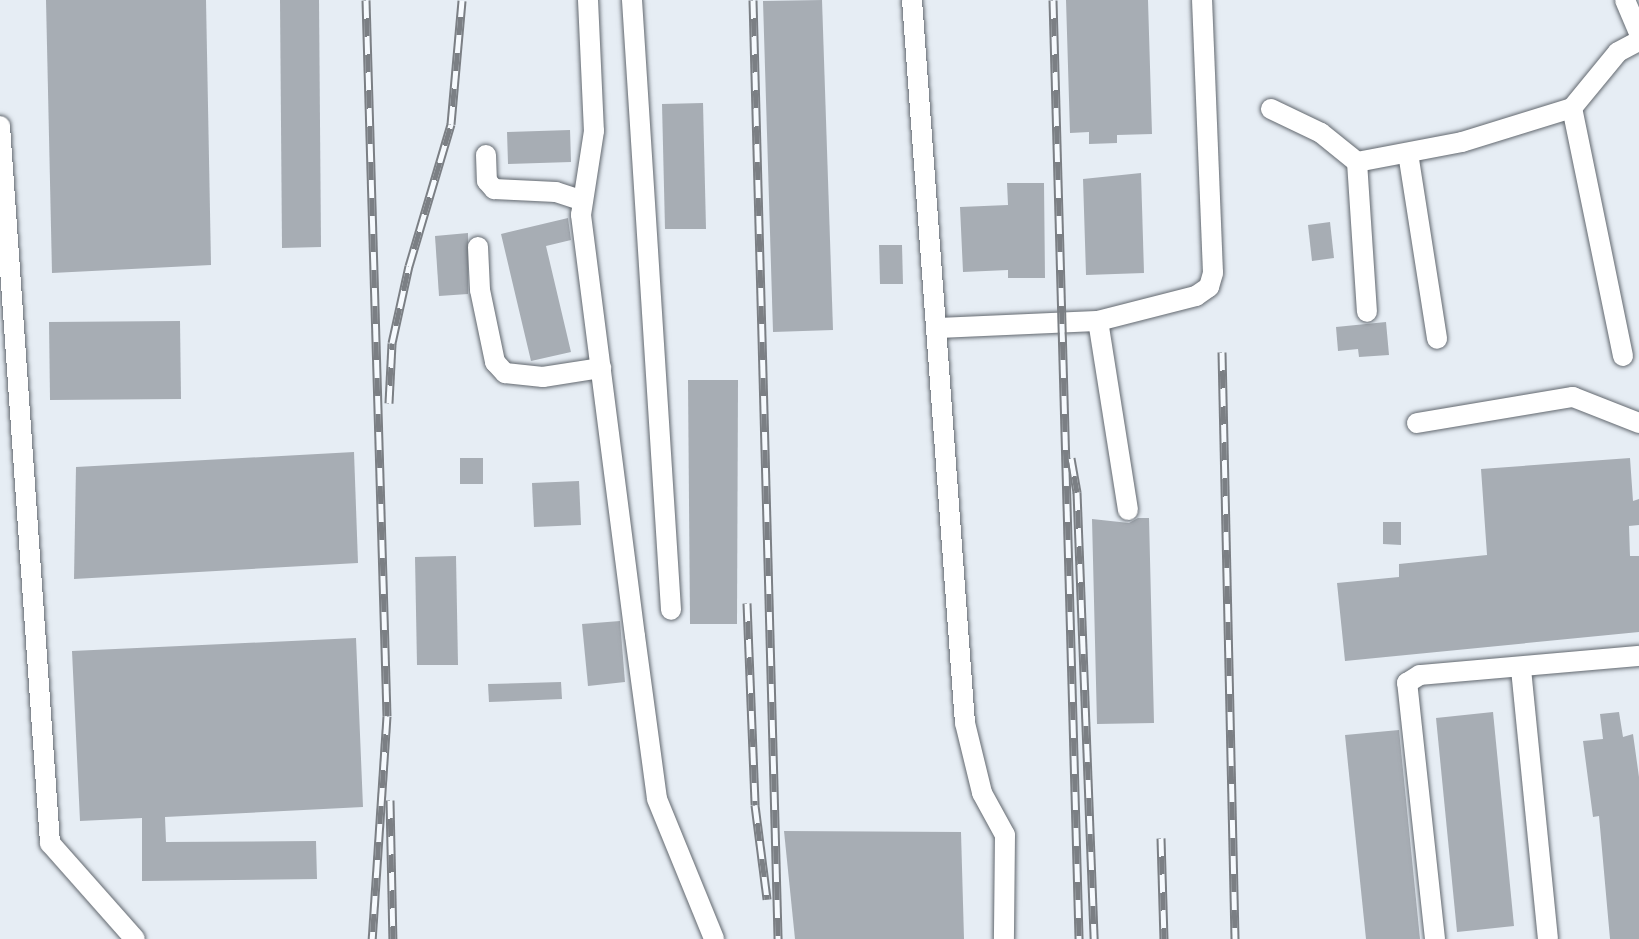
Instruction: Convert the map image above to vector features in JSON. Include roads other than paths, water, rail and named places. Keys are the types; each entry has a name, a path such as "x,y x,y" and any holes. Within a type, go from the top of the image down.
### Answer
{"street":[{"path":"588,0 594,131 583,201 601,368 657,799 714,939"},
{"path":"632,0 671,610"},
{"path":"912,0 965,723 982,793 1005,835 1004,939"},
{"path":"937,328 1098,321 1196,296 1209,287 1213,273 1202,0"},
{"path":"1625,0 1639,33"},
{"path":"1357,162 1518,127 1572,108 1618,52 1639,41"},
{"path":"1572,108 1623,356"},
{"path":"1271,109 1321,133 1357,162 1367,312"},
{"path":"0,126 50,843 135,939"},
{"path":"1408,153 1437,339"},
{"path":"486,155 487,181 494,189 556,192 583,201"},
{"path":"478,247 480,290 495,362 505,373 543,377 601,368"},
{"path":"1098,321 1128,510"},
{"path":"1417,423 1573,397 1639,423"},
{"path":"1435,939 1407,683 1420,675 1521,669 1639,656"},
{"path":"1521,669 1548,939"}],"railway":[{"path":"366,0 387,716 372,939"},
{"path":"389,403 392,343 409,266 451,124 462,0"},
{"path":"753,0 778,939"},
{"path":"1053,0 1079,939"},
{"path":"1222,352 1235,939"},
{"path":"1071,458 1077,492 1094,939"},
{"path":"747,603 755,805 767,899"},
{"path":"390,800 393,939"},
{"path":"1161,838 1164,939"}]}
